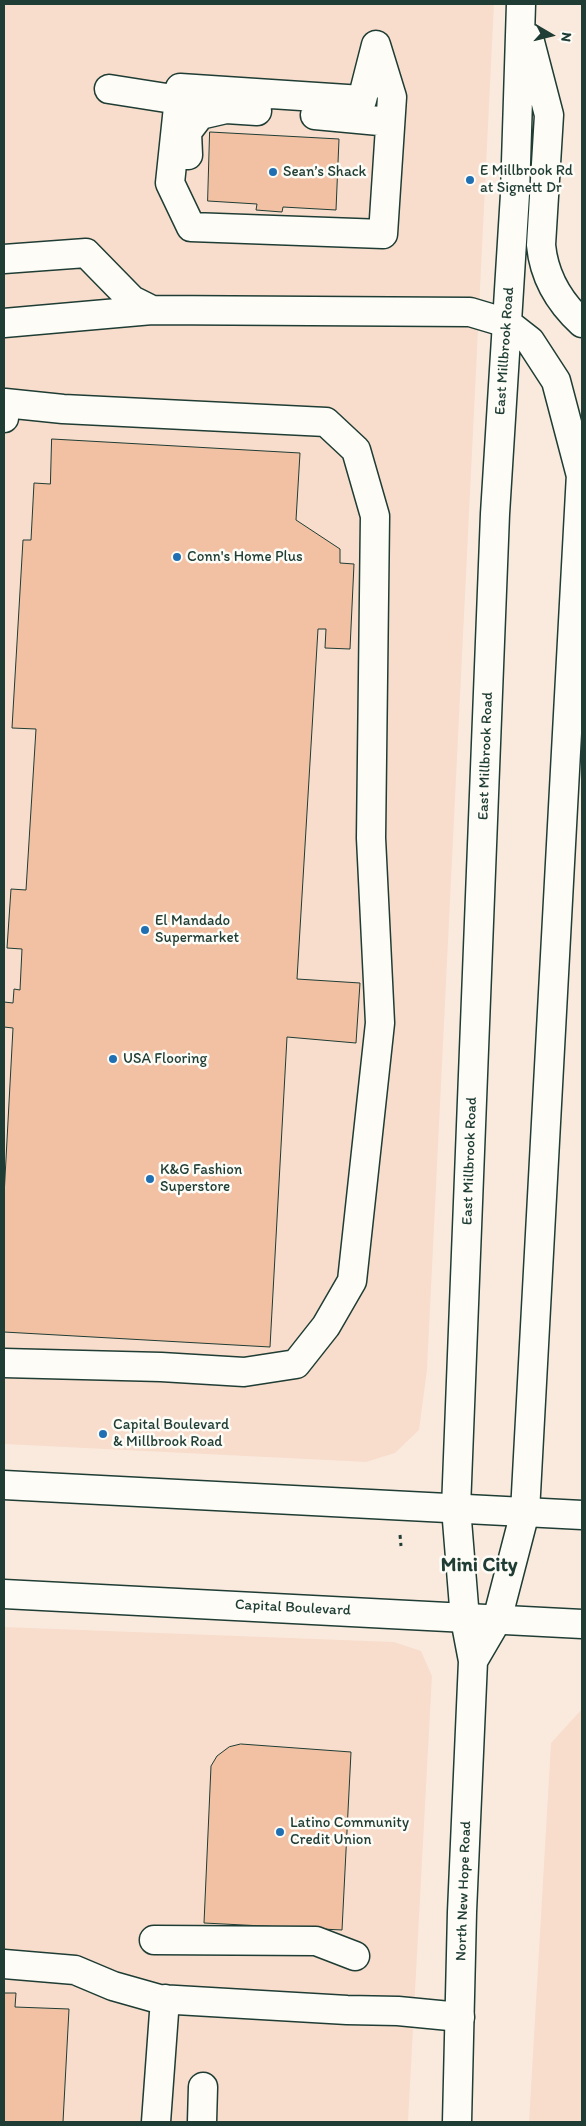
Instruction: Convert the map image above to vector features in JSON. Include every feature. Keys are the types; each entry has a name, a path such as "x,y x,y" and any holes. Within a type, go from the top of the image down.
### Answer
{"main road":[{"name":"East Millbrook Road","path":"456,1508 495,514 515,194 521,5"},
{"path":"521,5 549,115 542,245 543,262 556,292 582,324"},
{"path":"362,100 376,45 392,97 383,234 191,227 170,183 180,88 362,100 390,122"},
{"path":"109,89 179,100"},
{"path":"384,210 356,218 237,214 201,209 188,187 187,132 200,114 226,109 390,122"},
{"path":"4,259 86,252 132,300 152,310"},
{"path":"4,323 152,310 470,312 507,323 530,341 556,381 582,465 575,724 525,1512 496,1620"},
{"path":"4,401 63,408 326,422 356,450 375,516 371,838 380,1023 352,1282 326,1326 296,1364 244,1372 162,1367 4,1363"},
{"path":"4,1485 582,1515"},
{"name":"North New Hope Road","path":"456,1508 465,1619 473,1660 462,1912 456,2122"},
{"name":"Capital Boulevard","path":"4,1594 582,1624"},
{"name":"North New Hope Road","path":"473,1660 496,1620"},
{"path":"154,1940 316,1942 355,1956"},
{"path":"4,1964 75,1970 113,1986 165,2000 398,2011 460,2017"},
{"path":"156,2122 165,2000"},
{"path":"202,2122 203,2087"}],"path":[{"path":"400,1535 401,1546"}],"shaded area":[{"path":"4,4 494,4 427,1370 419,1430 395,1453 366,1462 4,1444"},
{"path":"4,1627 394,1642 421,1651 432,1676 408,2122 4,2122"},
{"path":"582,1709 582,2122 529,2122 551,1743"}],"building":[{"path":"210,132 339,139 336,210 283,207 282,212 256,210 257,204 208,201"},
{"path":"52,439 300,453 296,520 340,549 340,563 354,564 350,649 325,648 326,629 318,629 297,979 360,983 356,1043 287,1037 270,1347 4,1332 4,1196 13,1028 4,1027 4,1002 13,1003 14,989 20,990 22,949 7,948 11,889 26,890 36,729 12,728 23,540 31,540 34,483 50,484"},
{"path":"241,1744 351,1752 342,1930 204,1923 211,1766 217,1756 229,1747"},
{"path":"4,1993 16,1993 15,2007 69,2009 63,2122 4,2122"}],"place":[{"name":"Sean’s Shack","path":"273,172"},
{"name":"E Millbrook Rd at Signett Dr","path":"470,180"},
{"name":"Conn's Home Plus","path":"177,557"},
{"name":"El Mandado Supermarket","path":"145,930"},
{"name":"USA Flooring","path":"113,1059"},
{"name":"K&G Fashion Superstore","path":"150,1179"},
{"name":"Capital Boulevard & Millbrook Road","path":"103,1434"},
{"name":"Latino Community Credit Union","path":"280,1832"}],"district":[{"name":"Mini City","path":"479,1566"}]}
